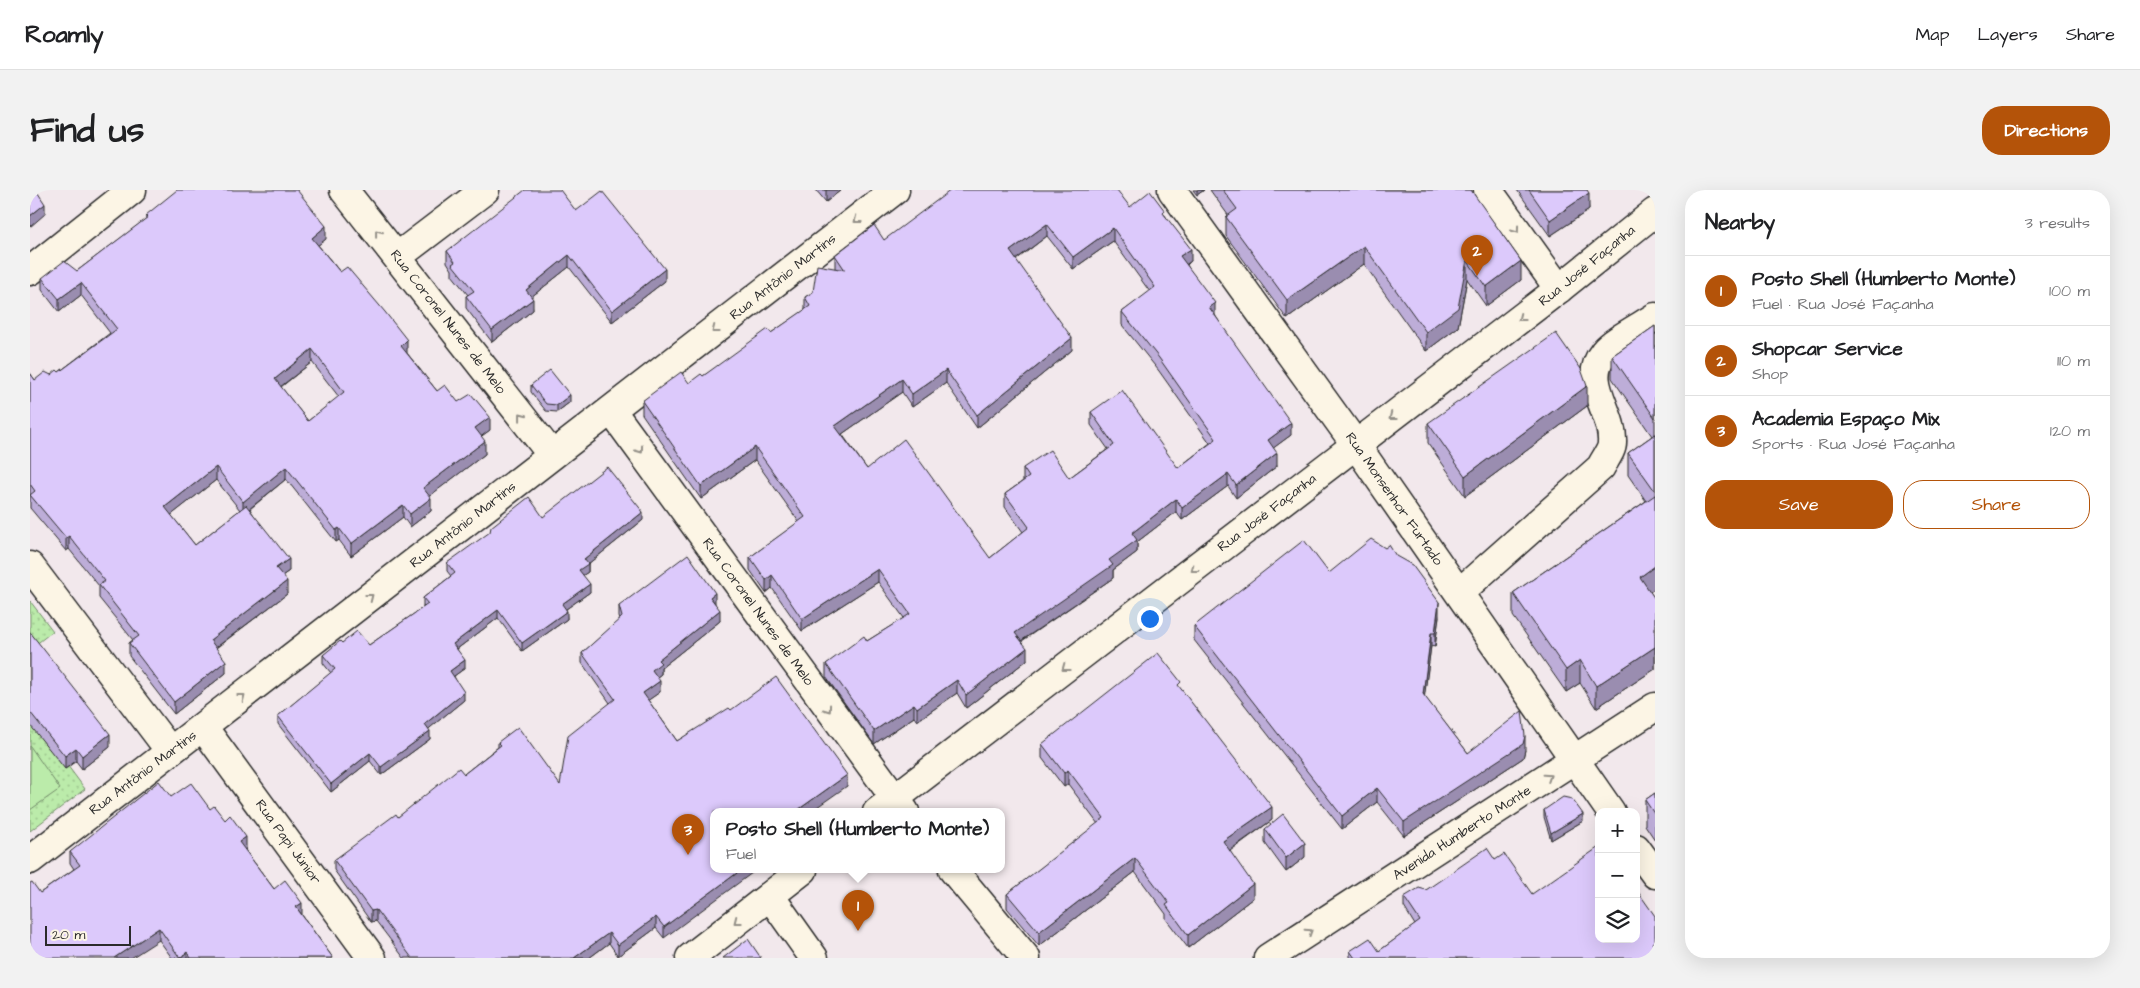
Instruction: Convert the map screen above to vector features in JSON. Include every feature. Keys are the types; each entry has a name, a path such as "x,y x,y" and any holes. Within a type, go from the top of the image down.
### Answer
{"street":[{"path":"30,271 132,190"},
{"name":"Rua Coronel Nunes de Melo","path":"344,190 552,455"},
{"path":"397,257 485,190"},
{"name":"Rua Antônio Martins","path":"30,860 895,190"},
{"name":"Rua Monsenhor Furtado","path":"1172,190 1460,592 1608,808"},
{"path":"1488,190 1559,289"},
{"name":"Rua José Façanha","path":"892,808 1356,445 1559,289 1655,212"},
{"path":"1460,592 1601,467 1612,445 1610,422 1594,381 1596,367 1604,351 1655,317"},
{"name":"Rua Coronel Nunes de Melo","path":"611,410 892,808"},
{"path":"30,566 170,751"},
{"name":"Avenida Humberto Monte","path":"1268,958 1655,707"},
{"name":"Rua Papi Júnior","path":"203,727 372,958"},
{"path":"1640,853 1655,874"},
{"path":"690,958 799,873"},
{"path":"955,873 1026,958"},
{"path":"770,896 814,958"}],"green space":[{"path":"30,601 53,631 30,649"},
{"path":"30,715 85,789 30,831"},
{"path":"30,746 60,789 30,810"}],"building":[{"path":"30,190 36,190 45,204 30,216"},
{"path":"177,190 297,190 326,226 312,238 340,272 347,267 385,312 407,340 401,346 437,391 445,385 458,402 471,394 490,417 475,428 485,441 423,488 431,498 410,514 403,505 351,544 339,528 336,530 286,467 243,502 216,467 165,507 195,545 246,505 289,559 276,568 287,581 210,640 226,661 174,702 129,643 139,636 99,585 105,581 69,536 66,538 30,495 35,491 30,484 30,373 35,380 45,372 51,375 57,370 59,372 117,329 81,283 59,299 42,278 64,261 77,271 148,217 146,215","holes":["312,349 344,392 308,421 275,379"]},
{"path":"525,190 560,190 576,211 602,191 665,269 612,311 569,255 526,290 533,299 492,330 466,296 474,291 452,264 455,262 447,251"},
{"path":"951,190 1117,190 1130,207 1150,191 1165,211 1163,213 1191,249 1180,256 1215,303 1209,307 1291,423 1268,440 1277,453 1236,485 1228,474 1182,508 1176,499 1132,533 1137,540 1109,560 1113,565 1015,633 1027,648 966,695 957,680 917,708 914,704 874,731 826,664 864,636 867,641 910,614 878,569 802,619 772,575 766,580 750,557 805,517 755,447 701,486 642,401 681,372 689,383 701,374 703,376 768,329 771,333 810,306 805,297 813,292 817,265 845,270 835,255 874,225 884,240","holes":["1047,224 1073,257 1113,228 1155,287 1122,312 1159,358 1216,439 1178,468 1122,390 1091,412 1114,445 1069,478 1050,450 1023,468 1029,477 1005,494 1029,527 990,558 904,439 867,469 835,426 902,379 912,394 946,370 977,415 1072,338 1010,251"]},
{"path":"1223,190 1471,190 1521,261 1486,287 1467,260 1458,308 1426,332 1364,246 1287,300 1226,217 1237,209"},
{"path":"1529,190 1587,190 1589,193 1550,220"},
{"path":"1655,326 1655,418 1612,356"},
{"path":"1556,333 1581,369 1587,386 1465,476 1428,423"},
{"path":"550,370 570,395 557,405 546,404 531,385"},
{"path":"1655,434 1655,491 1628,453"},
{"path":"607,467 643,512 584,559 588,564 579,570 590,584 562,604 567,611 522,643 498,610 453,644 465,660 450,671 464,692 425,724 430,731 381,767 370,753 331,784 278,716 335,669 323,655 340,641 342,643 357,631 369,645 428,604 423,598 455,573 447,563 490,532 491,527 529,497 543,517"},
{"path":"1655,495 1655,566 1640,577 1655,599 1655,647 1596,686 1580,660 1566,670 1513,593"},
{"path":"1371,539 1385,548 1389,545 1396,556 1412,565 1439,602 1435,633 1431,633 1423,694 1468,753 1522,711 1525,736 1523,744 1404,822 1377,788 1342,816 1194,626 1304,540 1329,573"},
{"path":"688,554 715,593 710,597 720,610 658,660 661,663 652,670 660,681 643,693 677,741 729,708 731,710 776,677 847,775 801,808 710,808 710,873 737,873 664,927 656,917 618,945 609,933 574,958 412,958 376,910 371,911 334,860 396,814 398,817 459,768 464,774 501,745 498,742 518,727 560,785 568,736 615,699 582,653 622,617 619,606"},
{"path":"30,632 110,734 82,756 76,748 65,756 30,712"},
{"path":"1158,653 1181,682 1178,685 1272,807 1223,841 1253,884 1188,935 1166,905 1169,903 1135,858 1039,932 1007,894 1104,818 1068,770 1064,773 1042,744"},
{"path":"159,781 171,797 191,783 210,809 214,806 225,820 230,815 246,837 239,842 274,889 285,880 302,903 296,907 333,958 191,958 187,952 180,958 159,928 114,958 30,958 30,883 32,882 40,893 80,865 70,852"},
{"path":"1655,793 1655,815 1645,800"},
{"path":"1563,797 1572,799 1583,814 1551,833 1544,810"},
{"path":"1283,814 1305,843 1286,858 1265,829"},
{"path":"1487,848 1495,860 1504,854 1532,894 1595,850 1595,943 1640,943 1640,895 1655,916 1655,940 1652,943 1655,947 1655,958 1355,958 1350,951 1370,938 1379,951 1420,921 1404,897 1419,888 1426,890"},
{"path":"748,939 761,958 723,958"}],"place":[{"name":"Shopcar Service","path":"1477,276"},
{"name":"Academia Espaço Mix","path":"688,855"},
{"name":"Posto Shell (Humberto Monte)","path":"858,931"}]}
